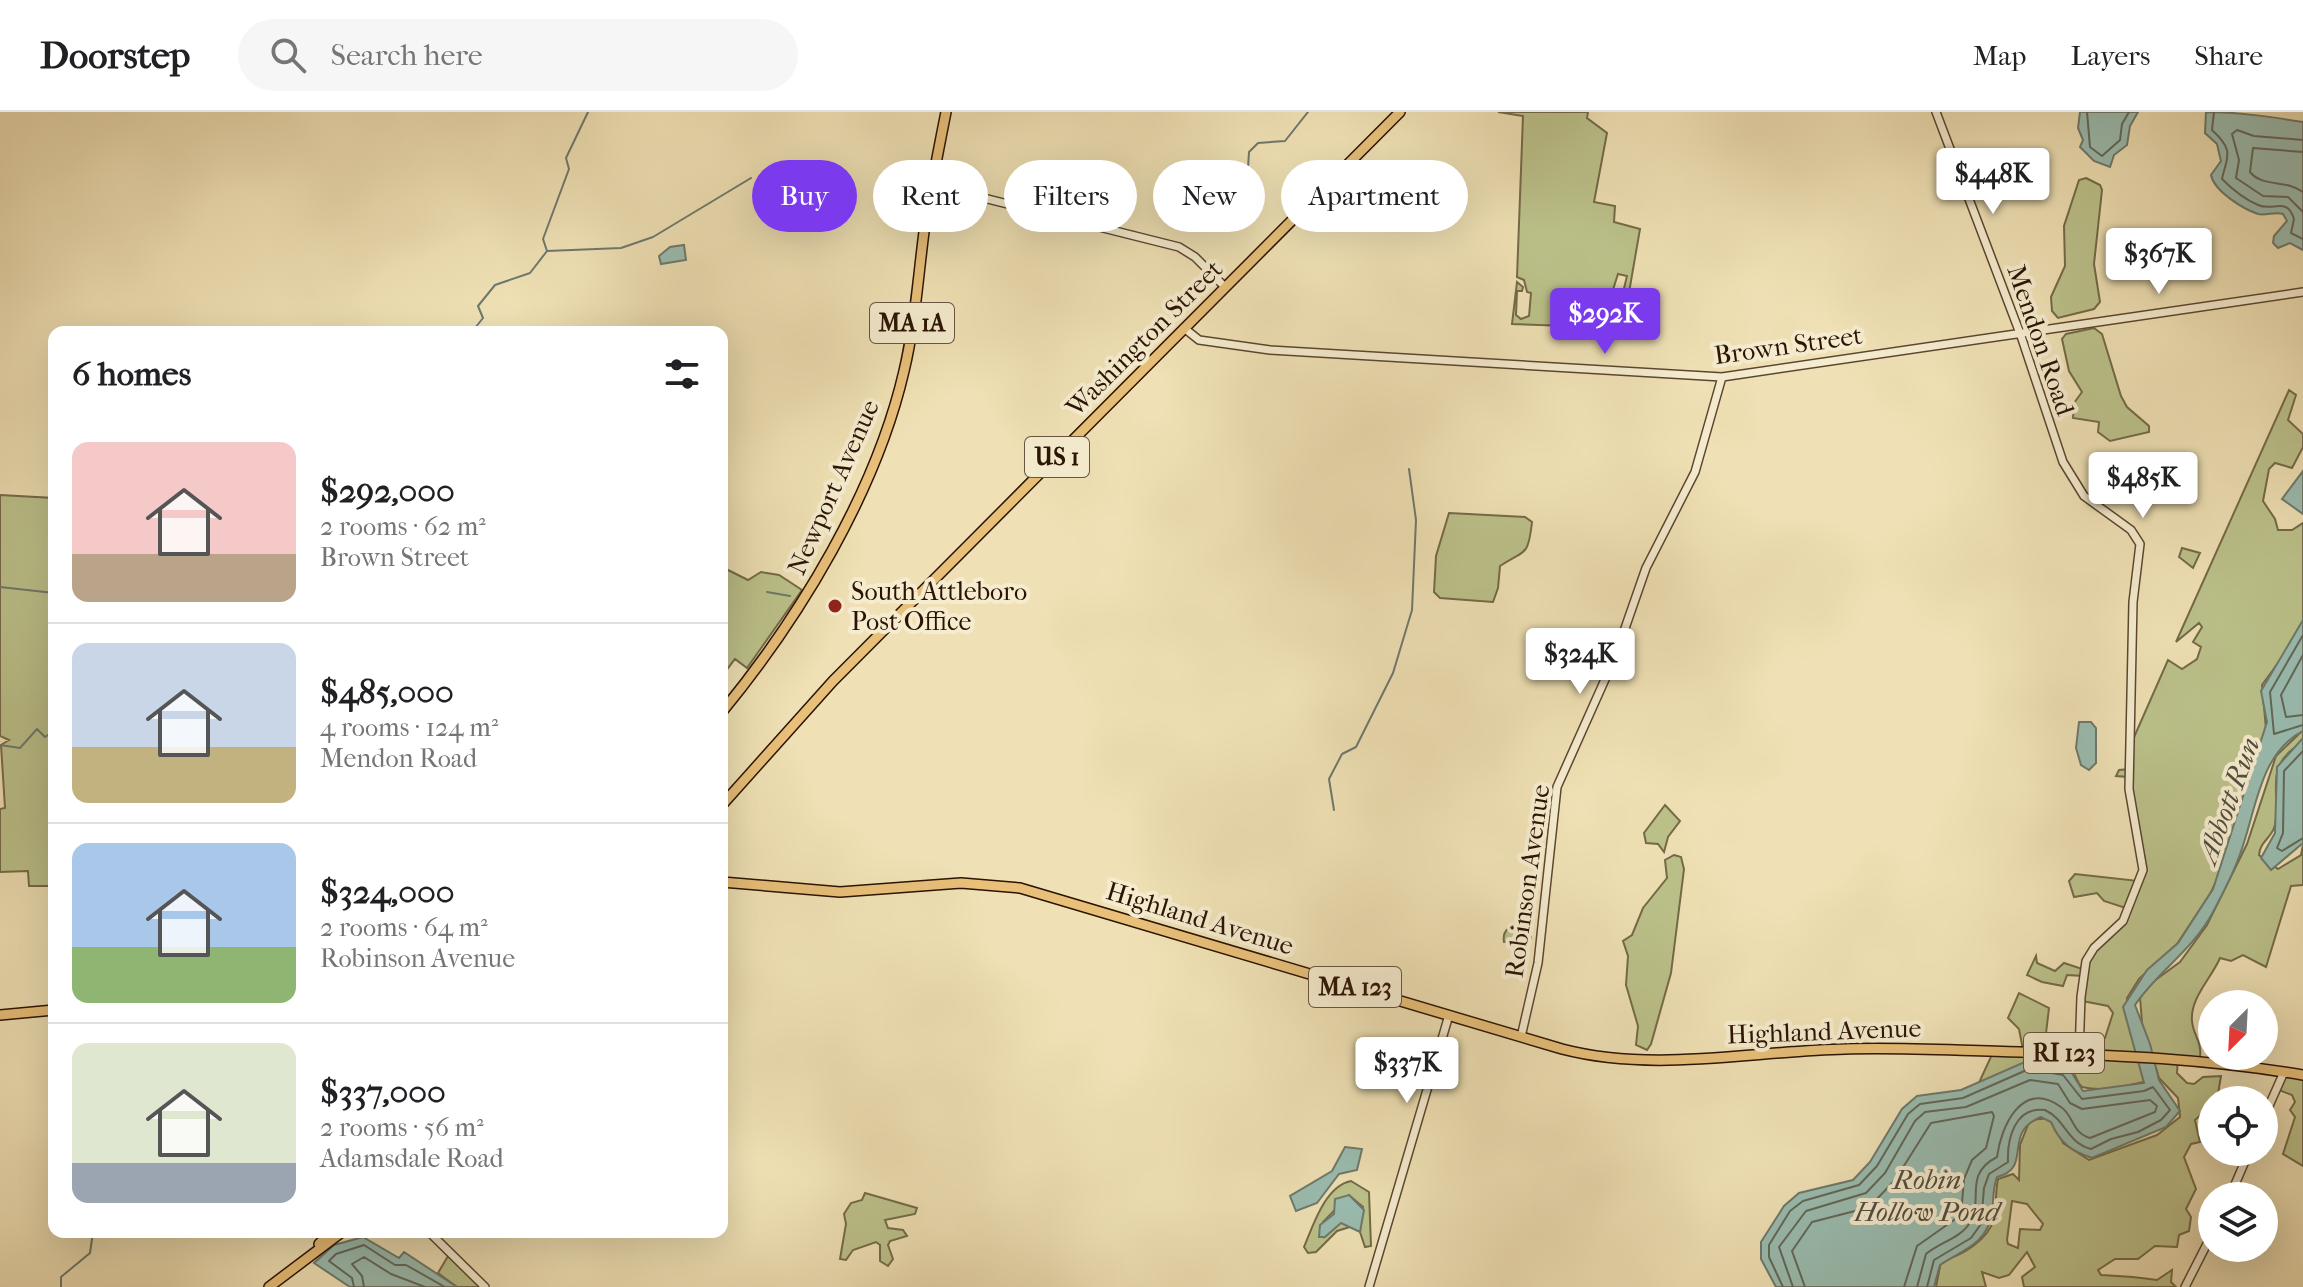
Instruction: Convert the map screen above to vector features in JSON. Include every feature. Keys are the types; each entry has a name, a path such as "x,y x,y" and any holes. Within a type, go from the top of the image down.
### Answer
{"main road":[{"name":"Newport Avenue","path":"937,160 946,112"},
{"name":"Washington Street","path":"728,798 833,681 1400,112"},
{"name":"Newport Avenue","path":"728,705 801,608 844,525 889,423 908,350 925,232"},
{"name":"Highland Avenue","path":"728,882 849,892 961,883 1020,888 1588,1055 1642,1060 1854,1049 1992,1052"},
{"path":"0,1015 48,1011"},
{"name":"RI 123","path":"1992,1052 2158,1057 2303,1075"},
{"path":"300,1263 325,1238"},
{"path":"269,1287 334,1238"}],"street":[{"name":"Mendon Road","path":"1936,112 2072,482 2089,502 2131,530 2140,544 2133,602 2129,803 2142,852 2143,870 2123,921 2094,948 2086,961 2079,1054"},
{"path":"988,199 1173,245 1195,257 1225,287"},
{"name":"Brown Street","path":"1184,328 1199,340 1270,350 1722,377 2019,331 2303,292"},
{"name":"Robinson Avenue","path":"1521,1037 1537,971 1557,787 1615,657 1646,568 1695,472 1722,377"},
{"path":"1369,1287 1449,1015"},
{"path":"2278,1086 2284,1072"},
{"path":"435,1238 485,1287"},
{"path":"2185,1287 2198,1261"}],"green space":[{"path":"1498,112 1588,112 1587,118 1607,133 1594,202 1615,206 1614,222 1640,229 1627,304 1620,305 1627,276 1618,274 1610,299 1601,301 1588,311 1563,309 1560,318 1563,322 1584,324 1585,320 1606,308 1626,313 1602,311 1599,327 1512,324 1517,282 1523,287 1522,291 1517,291 1516,315 1521,319 1529,316 1531,293 1527,292 1524,280 1517,277 1523,116"},
{"path":"2086,178 2100,185 2102,190 2094,264 2100,302 2094,309 2058,318 2052,311 2051,297 2065,266 2064,226 2079,180"},
{"path":"2094,328 2102,334 2121,396 2127,407 2149,426 2149,432 2110,441 2098,432 2099,422 2073,418 2074,403 2082,392 2069,371 2062,339 2066,334"},
{"path":"2289,390 2296,395 2288,420 2303,434 2303,447 2292,468 2275,463 2269,469 2263,501 2278,530 2292,530 2303,523 2303,629 2262,685 2266,729 2225,864 2210,894 2177,944 2139,979 2127,998 2128,1017 2146,1077 2143,1082 2128,1086 2105,1089 2082,1087 2072,1071 2062,1063 2050,1060 2024,1064 1977,1087 1995,1048 2023,1050 2019,1029 2008,1018 2019,993 2049,1008 2044,1050 2079,1052 2081,1036 2105,1038 2113,1013 2108,1006 2082,1001 2083,976 2067,975 2063,986 2027,975 2036,956 2037,963 2055,971 2064,963 2085,970 2087,959 2115,932 2129,909 2104,901 2097,893 2074,897 2069,881 2075,874 2138,881 2145,858 2134,827 2129,777 2116,776 2119,770 2130,769 2131,744 2168,660 2182,669 2197,659 2201,647 2193,642 2202,627 2199,623 2176,642"},
{"path":"0,495 48,498 48,886 29,886 28,871 0,872 0,809 5,808 1,745 9,740 0,736"},
{"path":"1449,513 1525,517 1532,522 1527,547 1500,566 1493,602 1440,598 1434,592 1436,556"},
{"path":"2182,548 2200,553 2193,568 2179,557"},
{"path":"728,570 748,580 761,572 779,575 802,590 747,668 735,659 728,668"},
{"path":"2303,730 2303,743 2281,762 2277,772 2274,828 2259,855 2278,869 2301,855 2303,845 2303,885 2291,886 2266,967 2243,955 2231,961 2220,958 2201,990 2198,990 2192,1013 2198,1057 2178,1057 2177,1073 2187,1083 2194,1084 2203,1077 2221,1076 2219,1086 2198,1086 2198,1117 2195,1120 2198,1142 2191,1144 2184,1157 2196,1189 2186,1209 2191,1217 2189,1231 2179,1235 2177,1247 2155,1246 2138,1259 2115,1259 2098,1270 2101,1275 2157,1280 2172,1270 2171,1282 2176,1287 2024,1287 2022,1277 2035,1267 2027,1252 2009,1275 1999,1278 1982,1272 1986,1287 1936,1287 1941,1261 1973,1246 1991,1226 1998,1179 2013,1174 2019,1180 2020,1145 2030,1120 2051,1118 2063,1143 2089,1160 2157,1135 2180,1117 2178,1098 2159,1078 2142,1023 2140,997 2150,984 2180,962 2207,925 2247,844 2276,756","holes":["2012,1201 2027,1204 2043,1224 2040,1230 2020,1229 2018,1248 2008,1244"]},
{"path":"1665,805 1680,821 1668,837 1664,852 1658,844 1646,843 1644,833"},
{"path":"1674,855 1681,857 1684,869 1671,973 1647,1050 1636,1045 1638,1026 1626,985 1628,956 1623,941 1632,935 1643,908 1667,878 1665,860"},
{"path":"1529,920 1531,939 1504,942 1507,929"},
{"path":"2284,1070 2303,1073 2303,1166 2283,1154 2295,1117 2290,1110 2295,1102 2292,1095 2278,1090"},
{"path":"1351,1181 1369,1192 1371,1246 1365,1247 1360,1232 1363,1207 1349,1195 1323,1222 1324,1237 1341,1222 1350,1227 1337,1231 1316,1252 1308,1253 1304,1247 1321,1208 1334,1190"},
{"path":"865,1193 917,1208 915,1214 885,1220 888,1228 903,1230 907,1236 890,1241 888,1245 893,1259 888,1266 880,1261 880,1245 876,1242 853,1250 846,1260 840,1259 846,1224 844,1214 851,1203 862,1200"},
{"path":"448,1256 481,1287 457,1287 438,1273"}],"water":[{"path":"2080,112 2138,112 2130,126 2127,145 2114,155 2110,167 2094,161 2080,147 2083,140 2078,128"},
{"path":"2206,112 2303,122 2303,250 2290,243 2278,248 2273,243 2274,236 2287,221 2283,214 2252,212 2230,199 2213,181 2211,175 2221,161 2217,144 2205,133"},
{"path":"684,245 686,260 661,264 659,256 670,247"},
{"path":"2303,471 2303,514 2282,499"},
{"name":"Robin Hollow Pond","path":"2303,620 2303,731 2276,754 2267,770 2236,864 2205,926 2135,1005 2150,1044 2159,1080 2180,1111 2166,1127 2092,1158 2067,1145 2051,1122 2041,1117 2029,1124 2022,1132 2014,1166 1997,1177 1992,1214 1984,1233 1972,1246 1940,1265 1934,1287 1776,1287 1761,1259 1761,1242 1784,1206 1799,1193 1853,1180 1870,1162 1902,1109 1917,1096 1961,1090 2027,1061 2068,1067 2083,1091 2144,1083 2123,1007 2147,970 2178,943 2213,889 2267,722 2261,691"},
{"path":"2079,722 2091,722 2096,728 2096,763 2089,770 2081,765 2076,748"},
{"path":"2303,738 2303,843 2271,870 2261,858 2275,833 2277,767"},
{"path":"1345,1147 1362,1149 1357,1170 1339,1174 1317,1203 1296,1211 1290,1196 1332,1171"},
{"path":"1349,1195 1364,1210 1360,1232 1341,1223 1325,1237 1319,1237 1320,1225 1334,1214 1335,1199"},
{"path":"365,1238 399,1258 404,1252 457,1287 350,1287 314,1263 334,1245"}],"waterway":[{"path":"477,326 483,318 478,306 495,285 530,273 547,251 543,239 569,169 566,158 588,112"},
{"path":"1248,160 1249,152 1258,143 1285,141 1308,112"},
{"path":"547,251 621,248 653,237 751,178"},
{"path":"1334,810 1329,779 1342,754 1356,747 1393,673 1412,610 1416,520 1409,469"},
{"path":"0,587 48,592"},
{"path":"767,592 790,596"},
{"path":"0,745 20,748 37,729 45,737 48,735"},
{"path":"61,1287 61,1277 90,1253 92,1238"}],"place":[{"name":"South Attleboro Post Office","path":"835,606"}],"water label":[{"name":"Abbott Run","path":"2228,800"}]}
